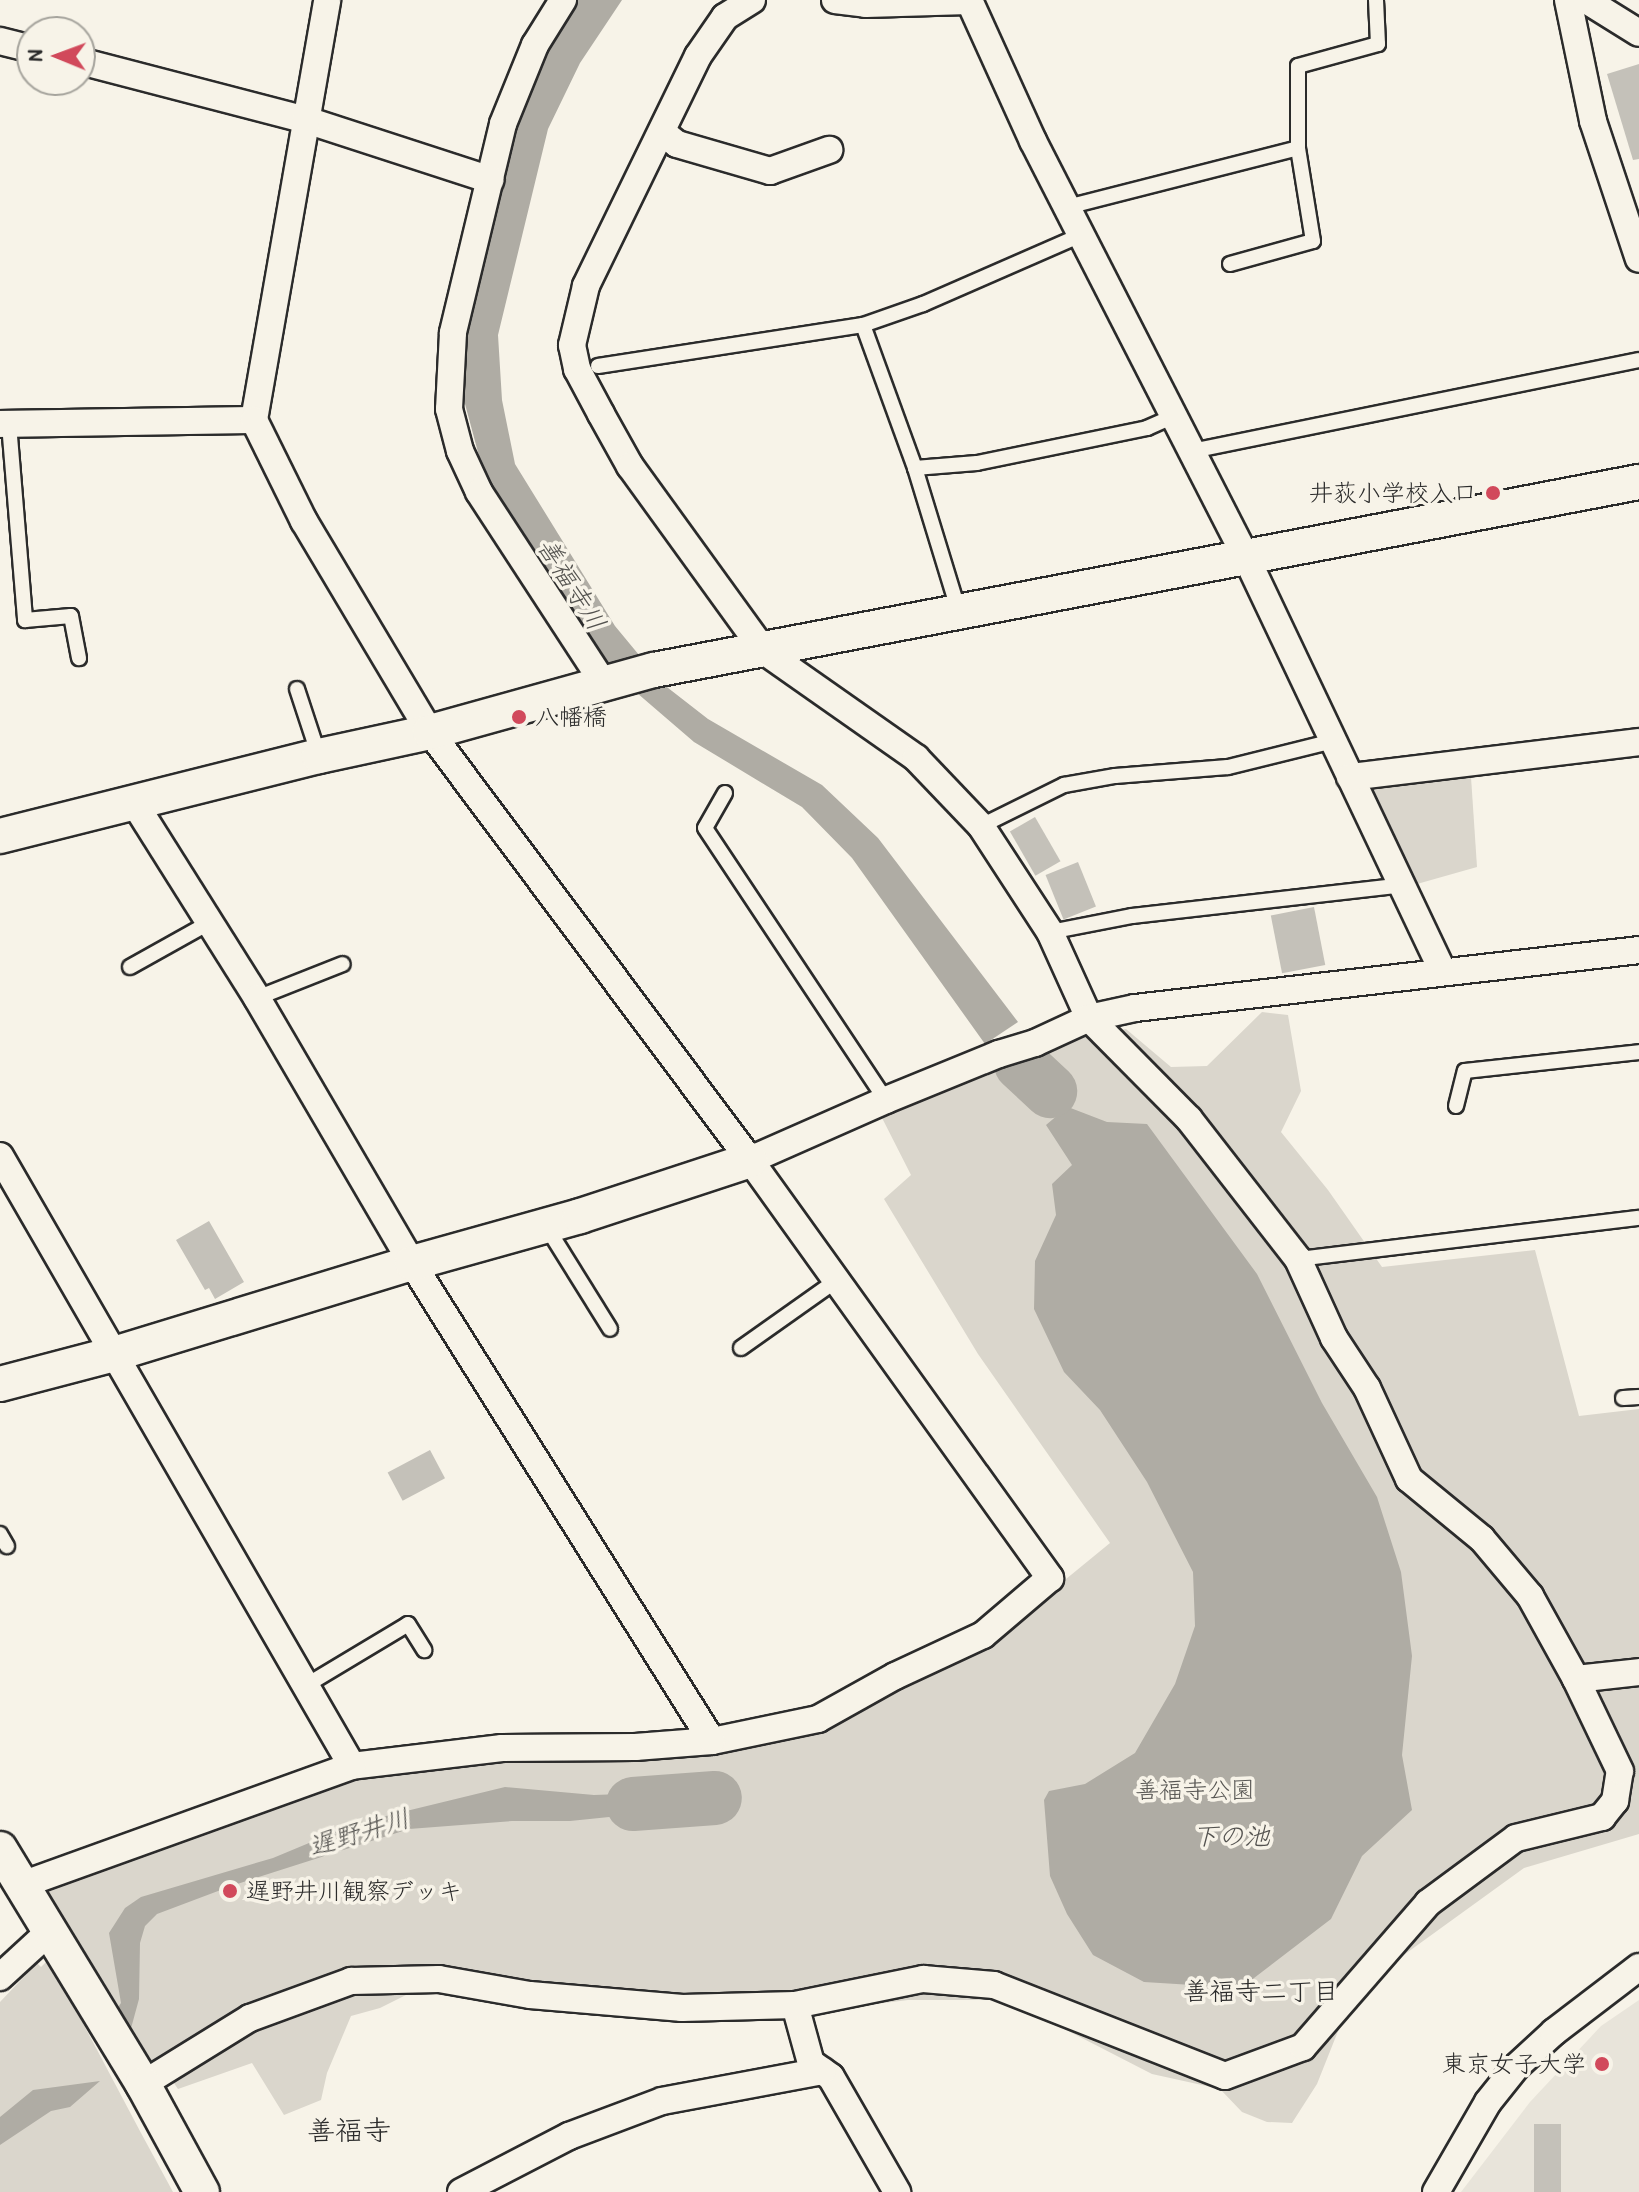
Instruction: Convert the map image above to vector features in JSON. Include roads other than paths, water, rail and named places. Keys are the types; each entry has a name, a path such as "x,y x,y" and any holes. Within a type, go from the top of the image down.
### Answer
{"street":[{"path":"21,1885 352,1766 502,1748 635,1747 712,1741 818,1719 895,1676 983,1635 1050,1578 750,1160 430,732 304,521 254,420 327,0"},
{"path":"563,0 535,45 503,124 453,333 449,409 460,451 479,492 609,683"},
{"path":"143,2084 250,2018 351,1981 439,1979 530,1995 682,2008 795,2005 923,1979 994,1985 1225,2076 1303,2047 1428,1903 1516,1838 1602,1817 1615,1801 1620,1771 1576,1679 1530,1596 1482,1539 1409,1479 1367,1388 1334,1338 1298,1259 1189,1119 1089,1018 1050,932 981,826 916,758 764,651 630,466 577,369 576,317 586,286 698,56 725,17 752,0"},
{"path":"835,0 866,4 969,0 1067,207 1246,557 1443,971"},
{"path":"1568,0 1593,121 1639,259"},
{"path":"1586,0 1639,33"},
{"path":"96,65 306,120 491,180"},
{"path":"662,132 677,144 770,171 829,150"},
{"path":"5,424 254,420"},
{"path":"0,836 319,756 430,732 647,672 1639,482"},
{"path":"1350,777 1639,742"},
{"path":"135,804 207,924 257,998 412,1263 712,1741"},
{"path":"0,1384 114,1354 412,1263 546,1226 750,1160 886,1100 999,1054 1035,1043 1089,1018 1135,1008 1639,950"},
{"path":"0,1156 352,1766"},
{"path":"1576,1679 1639,1672"},
{"path":"0,1849 143,2084 202,2192"},
{"path":"0,1977 49,1932"},
{"path":"1436,2192 1488,2102 1516,2067 1554,2032 1639,1967"},
{"path":"795,2005 811,2063 831,2077 897,2192"},
{"path":"461,2192 569,2136 662,2101 822,2071"}],"lane":[{"path":"1230,264 1313,241 1298,148 1298,66 1378,44 1376,0"},
{"path":"1067,207 1298,148"},
{"path":"598,366 863,325 923,304 1081,235"},
{"path":"863,325 915,468 959,612"},
{"path":"1192,451 1639,360"},
{"path":"915,468 977,463 1147,428 1174,416"},
{"path":"5,424 25,620 71,616 79,658"},
{"path":"297,689 319,756"},
{"path":"981,826 1064,785 1115,776 1228,767 1333,741"},
{"path":"725,793 705,828 886,1100"},
{"path":"1050,932 1132,916 1404,885"},
{"path":"130,967 207,924"},
{"path":"257,998 343,964"},
{"path":"1456,1106 1465,1071 1639,1052"},
{"path":"1298,1259 1639,1218"},
{"path":"546,1226 610,1329"},
{"path":"741,1348 837,1280"},
{"path":"1623,1398 1639,1397"},
{"path":"305,1686 408,1624 424,1650"}],"water":[{"path":"573,0 622,0 580,63 548,129 498,335 502,400 515,464 615,626 663,684 708,719 822,785 878,838 1018,1022 985,1044 852,858 802,807 694,742 594,656 486,482 465,404 464,334 518,110 549,37"},
{"name":"下の池","path":"1055,1086 1068,1107 1107,1122 1147,1124 1257,1274 1322,1403 1377,1497 1401,1572 1412,1656 1402,1755 1412,1810 1362,1856 1331,1919 1241,1988 1144,1982 1093,1955 1067,1914 1050,1876 1044,1800 1049,1791 1085,1784 1135,1753 1175,1684 1195,1626 1193,1572 1147,1482 1100,1410 1064,1372 1034,1309 1035,1261 1056,1215 1052,1184 1072,1165 1046,1125 1059,1114 1047,1095"},
{"path":"505,1787 594,1795 706,1791 707,1807 570,1821 512,1821 409,1829 234,1885 157,1914 145,1926 140,1943 139,1999 130,2032 112,2016 121,2003 109,1933 125,1908 141,1897 273,1858 357,1823"},
{"path":"100,2081 70,2107 51,2111 0,2145 0,2117 33,2090"}],"waterway":[{"name":"善福寺川","path":"1021,1064 1050,1091"},
{"name":"遅野井川","path":"633,1804 715,1798"}],"place":[{"name":"井荻小学校入口","path":"1493,493"},
{"name":"八幡橋","path":"519,717"},
{"name":"遅野井川観察デッキ","path":"230,1891"},
{"name":"東京女子大学","path":"1602,2064"}],"district":[{"name":"善福寺二丁目","path":"1261,1991"},
{"name":"善福寺","path":"349,2130"}],"park label":[{"name":"善福寺公園","path":"1195,1790"}]}
